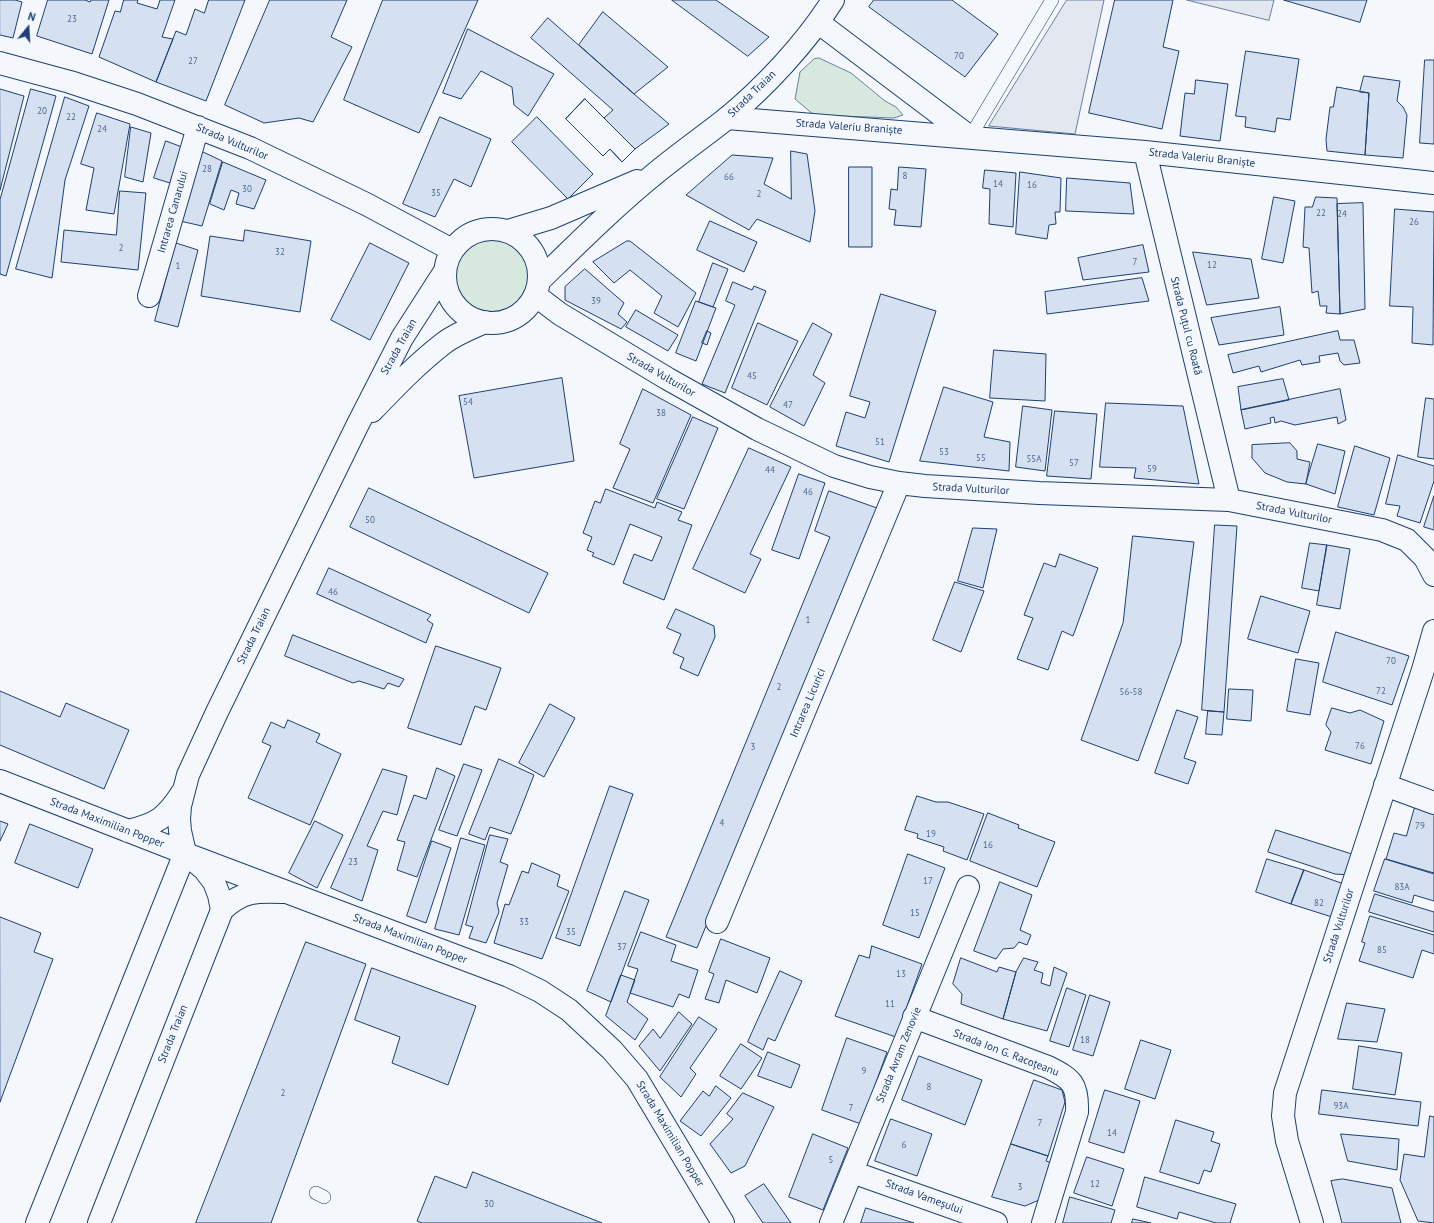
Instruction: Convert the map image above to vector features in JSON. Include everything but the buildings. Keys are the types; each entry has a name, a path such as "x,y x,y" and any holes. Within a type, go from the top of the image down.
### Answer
{"street":[{"name":"Strada Traian","path":"537,288 615,208 656,173 727,118 758,90 819,23 833,0"},
{"path":"819,23 970,137"},
{"name":"Strada Vulturilor","path":"0,64 70,82 137,104 250,148 309,175 452,250"},
{"name":"Strada Valeriu Braniște","path":"727,118 1145,152 1434,183"},
{"name":"Intrarea Canarului","path":"149,296 198,127"},
{"name":"Strada Puțul cu Roată","path":"1145,152 1229,500"},
{"name":"Strada Traian","path":"508,232 551,218 656,173"},
{"path":"493,228 508,232 522,239 532,251 538,265 537,288 526,308 514,317 500,322 485,322 471,318 459,310 450,298 446,285 445,271 447,260 452,250 463,238 477,231 493,228"},
{"name":"Strada Traian","path":"185,853 179,819 183,791 188,776 217,712 357,426 402,338 445,271"},
{"name":"Strada Vulturilor","path":"537,288 560,314 610,345 757,429 834,466 899,484 1039,493 1229,500 1382,530 1407,540 1425,558 1434,575"},
{"name":"Strada Traian","path":"357,426 413,370 444,343 485,322"},
{"name":"Intrarea Licurici","path":"717,922 899,484"},
{"name":"Strada Vulturilor","path":"1312,1223 1287,1141 1283,1116 1285,1093 1384,785 1429,671 1434,631"},
{"name":"Strada Maximilian Popper","path":"0,780 284,892 509,976 540,991 569,1010 612,1050 637,1079 723,1223"},
{"path":"1384,785 1434,803"},
{"path":"128,831 148,826 158,820 175,804 183,791"},
{"path":"37,1223 185,853 204,869 214,882 219,895 222,910"},
{"name":"Strada Avram Zenovie","path":"831,1223 968,886"},
{"path":"222,910 233,900 246,894 263,891 284,892"},
{"name":"Strada Traian","path":"98,1223 222,910"},
{"name":"Strada Ion G. Racoțeanu","path":"914,1018 1048,1068 1064,1075 1075,1087 1077,1098 1076,1112 1043,1223"},
{"name":"Strada Vameșului","path":"852,1172 996,1223"}],"lane":[{"path":"970,137 1052,0"}],"shaded area":[{"path":"1067,0 1104,0 1075,134 989,126"},
{"path":"1187,0 1274,0 1269,20"},
{"path":"819,58 851,73 885,101 896,107 903,115 894,118 814,115 795,99 800,72 814,59"},
{"path":"492,229 510,233 525,243 535,258 539,276 535,294 525,309 510,319 492,323 474,319 459,309 449,294 445,276 449,258 459,243 474,233"}]}
